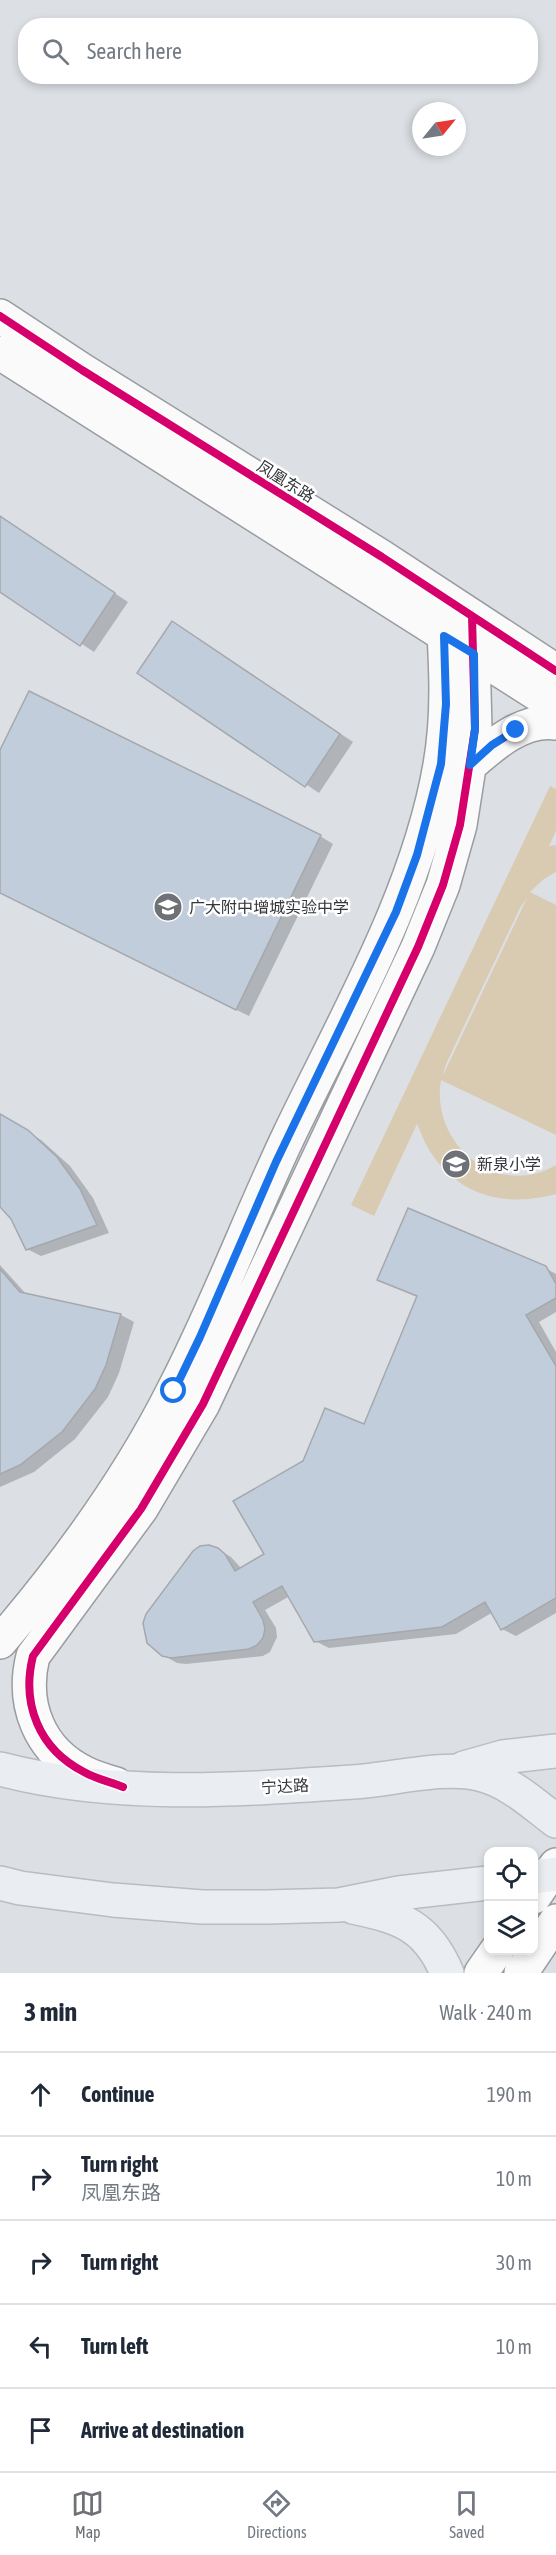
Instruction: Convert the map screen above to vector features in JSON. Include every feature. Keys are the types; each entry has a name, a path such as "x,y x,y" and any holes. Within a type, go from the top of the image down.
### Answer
{"main road":[{"path":"453,1771 496,1759 556,1751"},
{"name":"宁达路","path":"0,1769 62,1782 173,1789 357,1782 453,1771 477,1773 497,1779 556,1821"},
{"path":"0,1883 20,1888 101,1899 202,1907 339,1905 399,1893 484,1883"},
{"path":"339,1905 391,1915 411,1925 427,1938 439,1953 447,1973"}],"street":[{"name":"凤凰东路","path":"0,316 556,671"},
{"path":"0,353 556,706"},
{"path":"0,1642 45,1588 116,1491 174,1391 276,1162 396,912 417,855 441,764 446,704 442,597"},
{"path":"123,1787 85,1773 64,1760 48,1743 29,1701 28,1677 33,1656 141,1509 203,1404 418,947 443,885 460,825 470,765 475,729 472,616"},
{"path":"470,765 492,745 516,730 532,725 556,723"},
{"path":"520,1973 556,1921"},
{"path":"482,1973 494,1955"}],"shaded area":[{"path":"550,786 556,789 556,831 549,846 556,845 556,872 530,892 556,905 556,1135 441,1080 440,1103 446,1125 457,1144 472,1160 491,1170 512,1175 534,1174 556,1165 556,1194 519,1200 484,1194 468,1188 441,1166 427,1147 417,1124 374,1216 351,1205","holes":["527,898 444,1073 447,1062 520,908"]}],"building":[{"path":"0,516 115,593 80,646 0,592"},
{"path":"172,621 340,734 305,787 137,673"},
{"path":"29,691 321,835 236,1010 0,893 0,750"},
{"path":"0,1114 28,1130 57,1157 80,1189 97,1225 26,1250 11,1219 0,1207"},
{"path":"408,1208 546,1266 556,1284 556,1298 526,1315 556,1366 556,1598 501,1630 485,1602 442,1627 314,1642 282,1586 253,1602 263,1620 265,1629 263,1638 257,1645 249,1649 171,1658 162,1656 147,1643 143,1623 146,1614 193,1551 200,1546 209,1545 218,1548 225,1554 235,1571 264,1554 233,1501 303,1461 325,1408 364,1424 417,1296 377,1280"},
{"path":"0,1269 20,1292 121,1314 106,1365 95,1389 62,1432 20,1465 0,1474"}],"cycle path":[{"path":"0,316 82,370 382,557 556,671"},
{"path":"123,1787 89,1774 68,1762 45,1738 32,1708 30,1674 33,1656 141,1509 203,1404 418,947 443,885 460,825 475,729 472,616"}],"place":[{"name":"广大附中增城实验中学","path":"168,907"},
{"name":"新泉小学","path":"456,1164"}],"route":[{"path":"174,1391 276,1162 396,912 417,855 441,764 446,704 444,636 474,654 475,729 470,765 492,745 516,730"}]}
